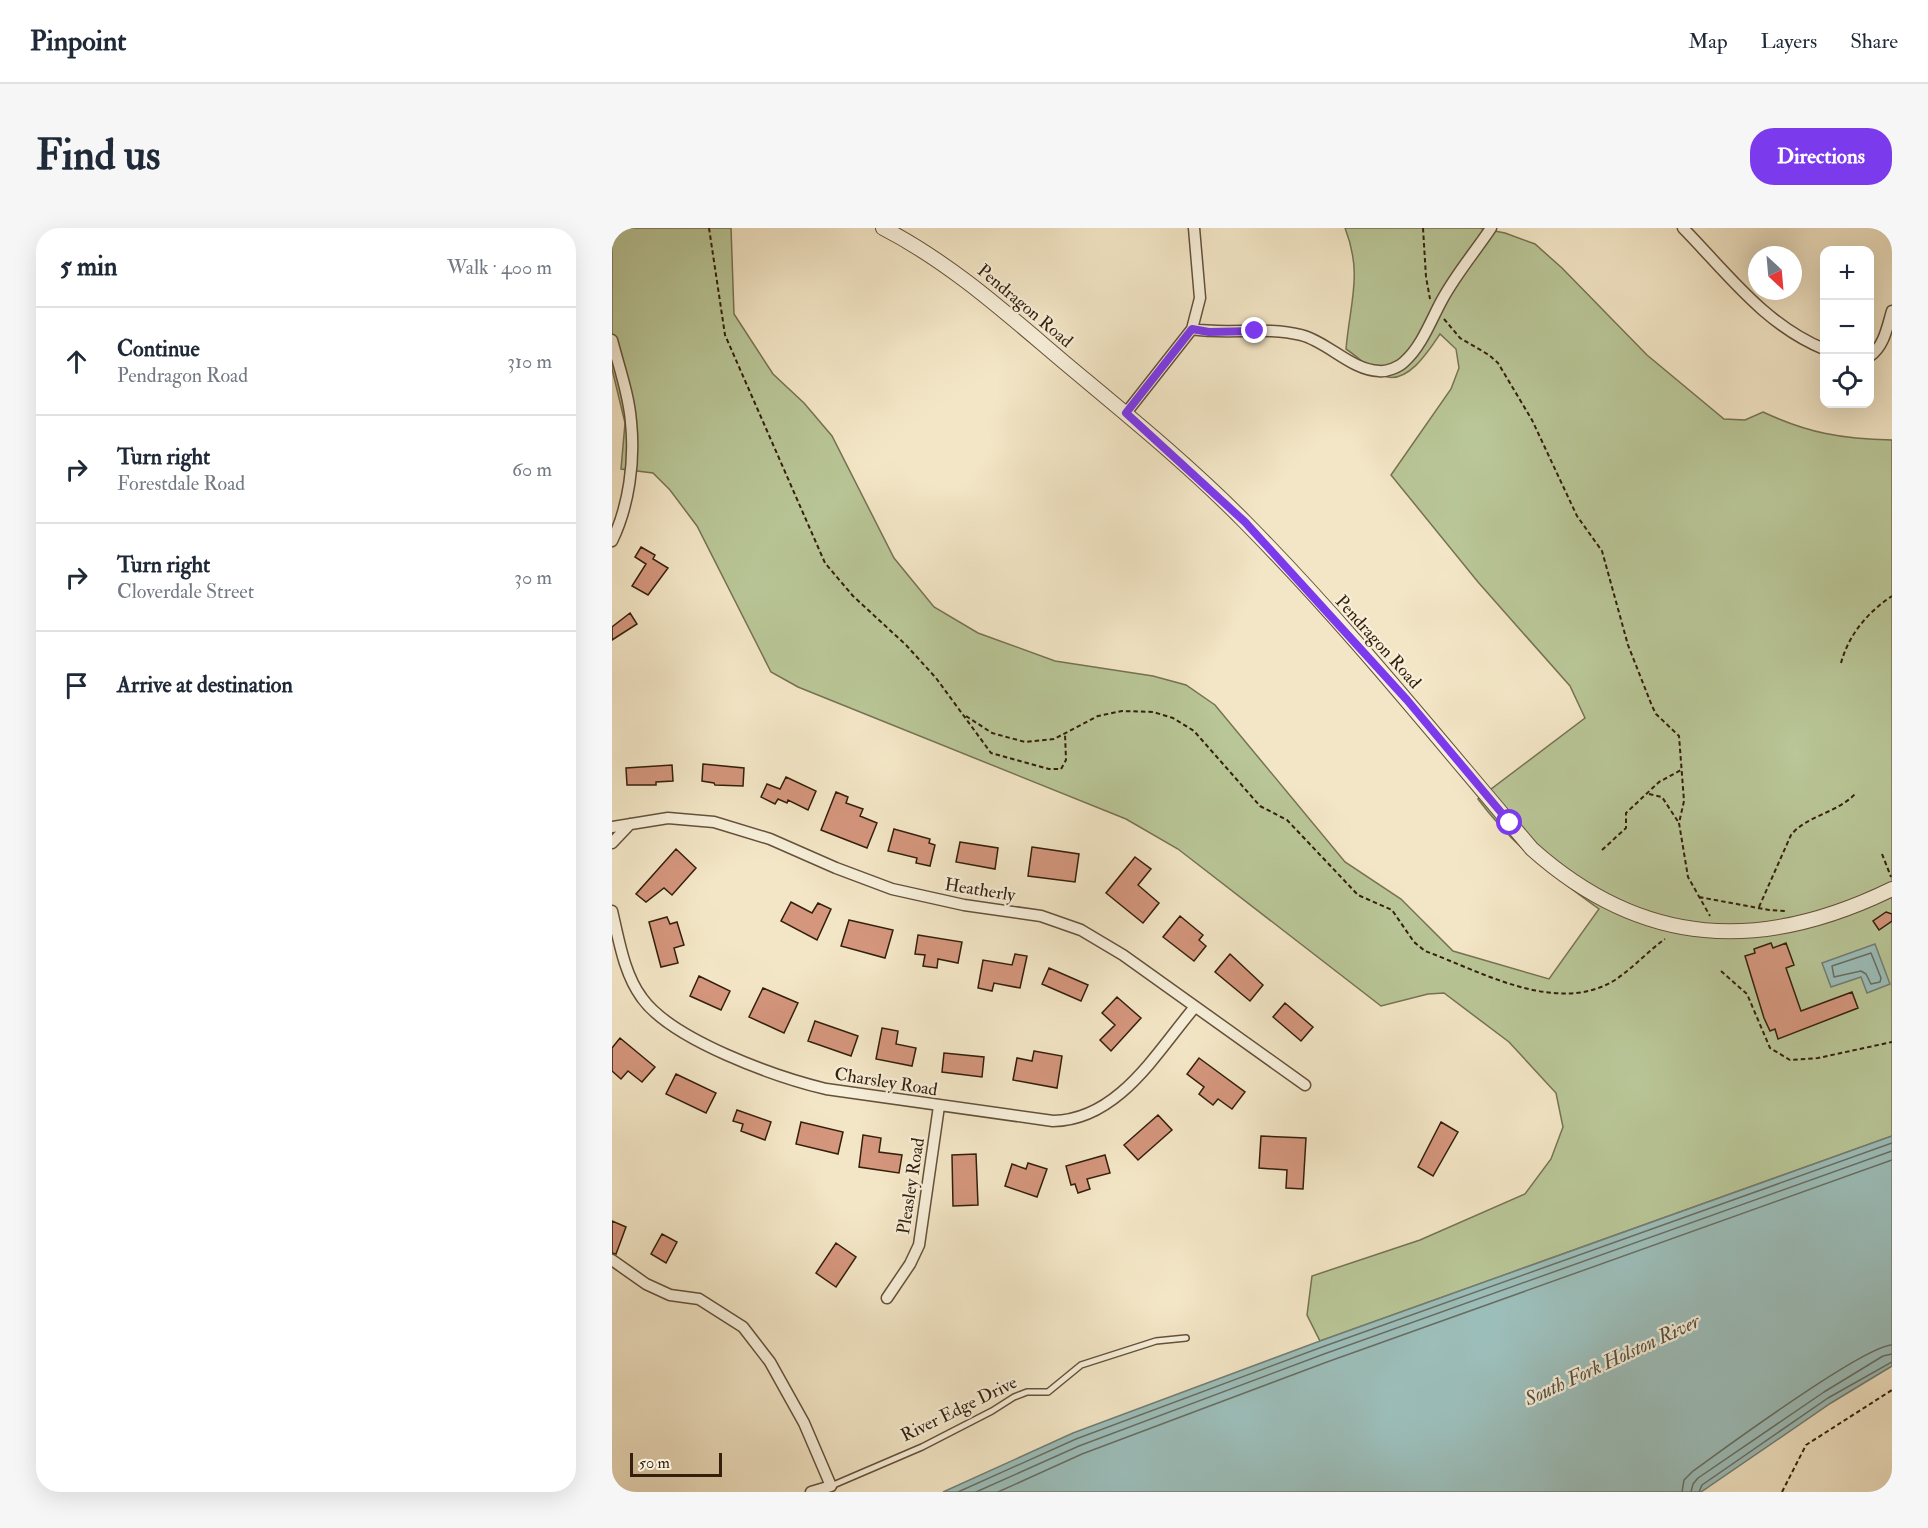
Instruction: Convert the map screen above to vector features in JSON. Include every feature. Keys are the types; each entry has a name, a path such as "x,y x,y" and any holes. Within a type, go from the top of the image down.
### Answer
{"street":[{"name":"Pendragon Road","path":"883,228 950,268 1126,413 1245,522 1407,700 1532,849 1556,870 1589,893 1638,915 1670,925 1720,932 1760,930 1803,922 1834,913 1892,889"},
{"path":"1126,413 1192,329 1200,298 1194,228"},
{"path":"1192,329 1209,332 1278,331 1302,335 1325,344 1365,368 1380,371 1391,369 1403,364 1413,352 1437,309 1491,228"},
{"path":"1683,228 1756,306 1778,323 1820,347"},
{"path":"1872,354 1877,351 1885,335 1892,311"},
{"path":"612,340 632,423 630,481 620,524 612,541"},
{"name":"Heatherly","path":"612,827 668,818 714,822 770,839 846,872 892,888 964,905 1041,916 1081,930 1099,940 1305,1085"},
{"path":"612,843 631,824"},
{"name":"Charsley Road","path":"612,911 624,961 640,996 651,1010 702,1042 797,1082 826,1089 939,1107 1053,1121 1080,1119 1100,1109 1119,1095 1194,1008"},
{"name":"Pleasley Road","path":"887,1298 910,1264 919,1245 939,1107"},
{"path":"612,1260 646,1284 670,1295 699,1299 743,1327 770,1362 804,1423 831,1486"},
{"name":"River Edge Drive","path":"811,1492 831,1486"}],"lane":[{"name":"River Edge Drive","path":"831,1486 922,1447 992,1411 1014,1396 1027,1392 1048,1392 1081,1365 1156,1341 1186,1338"}],"path":[{"path":"709,228 725,335 825,562 852,596 921,662 966,716 991,753 1057,770 1064,766 1065,734"},
{"path":"1423,228 1427,288 1437,309 1460,338 1490,355 1498,363 1532,420 1577,516 1602,551 1628,645 1652,706 1656,714 1679,736 1684,801 1678,823"},
{"path":"1841,663 1844,651 1861,622 1892,596"},
{"path":"966,716 992,733 1013,741 1044,742 1065,734 1098,716 1122,711 1153,712 1173,718 1194,731 1260,806 1287,820 1358,895 1392,910 1414,942 1425,951 1515,985 1536,991 1584,992 1614,980 1665,939"},
{"path":"1602,850 1622,834 1628,823 1626,813 1659,782 1681,770"},
{"path":"1648,794 1662,798 1678,823 1688,877 1720,932"},
{"path":"1759,908 1796,828 1836,810 1855,794"},
{"path":"1882,855 1892,880"},
{"path":"1697,896 1759,908 1791,911"},
{"path":"1721,971 1746,994 1770,1048 1790,1060 1818,1058 1892,1042"},
{"path":"1782,1492 1806,1445 1892,1390"}],"green space":[{"path":"612,228 731,228 734,314 773,374 804,403 832,436 894,558 934,607 978,633 1055,661 1153,676 1186,685 1215,705 1345,862 1401,899 1453,951 1549,979 1599,909 1549,872 1519,845 1478,799 1585,718 1570,686 1478,582 1391,475 1451,389 1459,368 1456,349 1440,334 1410,371 1393,377 1380,374 1346,349 1354,274 1350,244 1345,228 1479,228 1505,233 1535,244 1562,268 1647,355 1724,419 1745,420 1763,412 1826,434 1892,440 1892,1136 1320,1341 1307,1315 1312,1276 1420,1240 1525,1194 1551,1159 1563,1127 1556,1093 1509,1042 1444,993 1428,994 1381,1006 1178,849 1126,819 798,687 771,672 697,526 670,490 653,473 621,469 625,423 612,369"}],"water":[{"path":"1875,944 1890,984 1867,993 1861,977 1831,987 1822,963"},
{"name":"South Fork Holston River","path":"1892,1136 1892,1366 1831,1403 1701,1492 943,1492 1073,1433 1320,1341"}],"building":[{"path":"641,547 655,555 653,559 668,568 648,595 632,586 646,564 635,557"},
{"path":"630,613 637,624 612,640 612,627"},
{"path":"703,764 744,768 743,786 715,785 702,781"},
{"path":"672,765 673,781 656,782 656,785 627,785 626,768"},
{"path":"786,777 816,791 808,810 788,800 787,803 778,799 775,804 761,797 767,784 780,789"},
{"path":"836,792 848,797 846,803 863,809 860,816 877,823 867,848 821,830"},
{"path":"894,829 930,839 929,843 935,845 930,866 916,863 917,858 888,851"},
{"path":"960,842 998,848 995,869 956,862"},
{"path":"1032,847 1079,854 1075,882 1028,876"},
{"path":"676,849 696,868 672,895 664,888 646,902 636,894"},
{"path":"1135,857 1151,869 1138,885 1159,903 1143,923 1106,893"},
{"path":"791,902 812,913 818,903 831,909 817,940 781,921"},
{"path":"1886,912 1892,914 1892,921 1879,930 1873,921"},
{"path":"1180,916 1203,935 1199,940 1206,946 1194,961 1163,937"},
{"path":"667,917 670,924 677,922 684,945 674,948 678,963 661,967 649,922"},
{"path":"849,920 893,930 885,958 841,946"},
{"path":"918,935 962,942 958,963 938,959 937,968 923,966 925,955 915,954"},
{"path":"1771,943 1773,948 1786,943 1794,965 1786,968 1801,1011 1852,992 1858,1008 1778,1039 1775,1029 1770,1031 1764,1018 1745,956 1755,953 1754,949"},
{"path":"1015,954 1027,956 1020,988 994,983 992,991 978,988 983,960 1012,965"},
{"path":"1230,954 1263,985 1250,1001 1215,972"},
{"path":"1049,968 1088,985 1081,1001 1042,984"},
{"path":"699,976 730,991 721,1010 690,996"},
{"path":"763,988 798,1003 784,1033 749,1017"},
{"path":"1117,997 1141,1018 1111,1051 1100,1040 1115,1025 1102,1013"},
{"path":"1285,1003 1313,1027 1301,1041 1273,1017"},
{"path":"815,1021 858,1036 851,1056 808,1041"},
{"path":"882,1028 898,1031 896,1044 916,1048 912,1066 876,1059"},
{"path":"620,1038 655,1067 642,1082 628,1071 621,1079 612,1071 612,1048"},
{"path":"1034,1051 1062,1056 1057,1088 1013,1080 1017,1058 1032,1061"},
{"path":"944,1053 984,1057 982,1077 942,1072"},
{"path":"1199,1058 1245,1092 1232,1109 1218,1099 1213,1105 1199,1094 1204,1087 1187,1074"},
{"path":"676,1074 716,1093 706,1113 666,1094"},
{"path":"737,1110 771,1122 765,1140 741,1131 743,1124 733,1121"},
{"path":"1158,1115 1172,1130 1138,1160 1124,1145"},
{"path":"801,1122 843,1132 838,1154 796,1144"},
{"path":"1441,1122 1458,1132 1433,1176 1418,1167"},
{"path":"863,1135 881,1138 879,1152 902,1155 899,1173 859,1167"},
{"path":"1261,1136 1306,1138 1303,1189 1286,1188 1287,1170 1259,1168"},
{"path":"976,1154 978,1205 953,1206 952,1155"},
{"path":"1105,1155 1110,1173 1087,1179 1090,1189 1078,1193 1075,1184 1071,1185 1066,1166"},
{"path":"1028,1163 1047,1169 1037,1197 1005,1186 1012,1164 1026,1169"},
{"path":"612,1221 626,1227 616,1254 612,1253"},
{"path":"662,1234 677,1242 666,1263 651,1254"},
{"path":"836,1243 856,1257 836,1287 816,1273"}],"route":[{"path":"1255,331 1209,332 1192,329 1178,350 1126,413 1245,522 1407,700 1510,823"}]}
